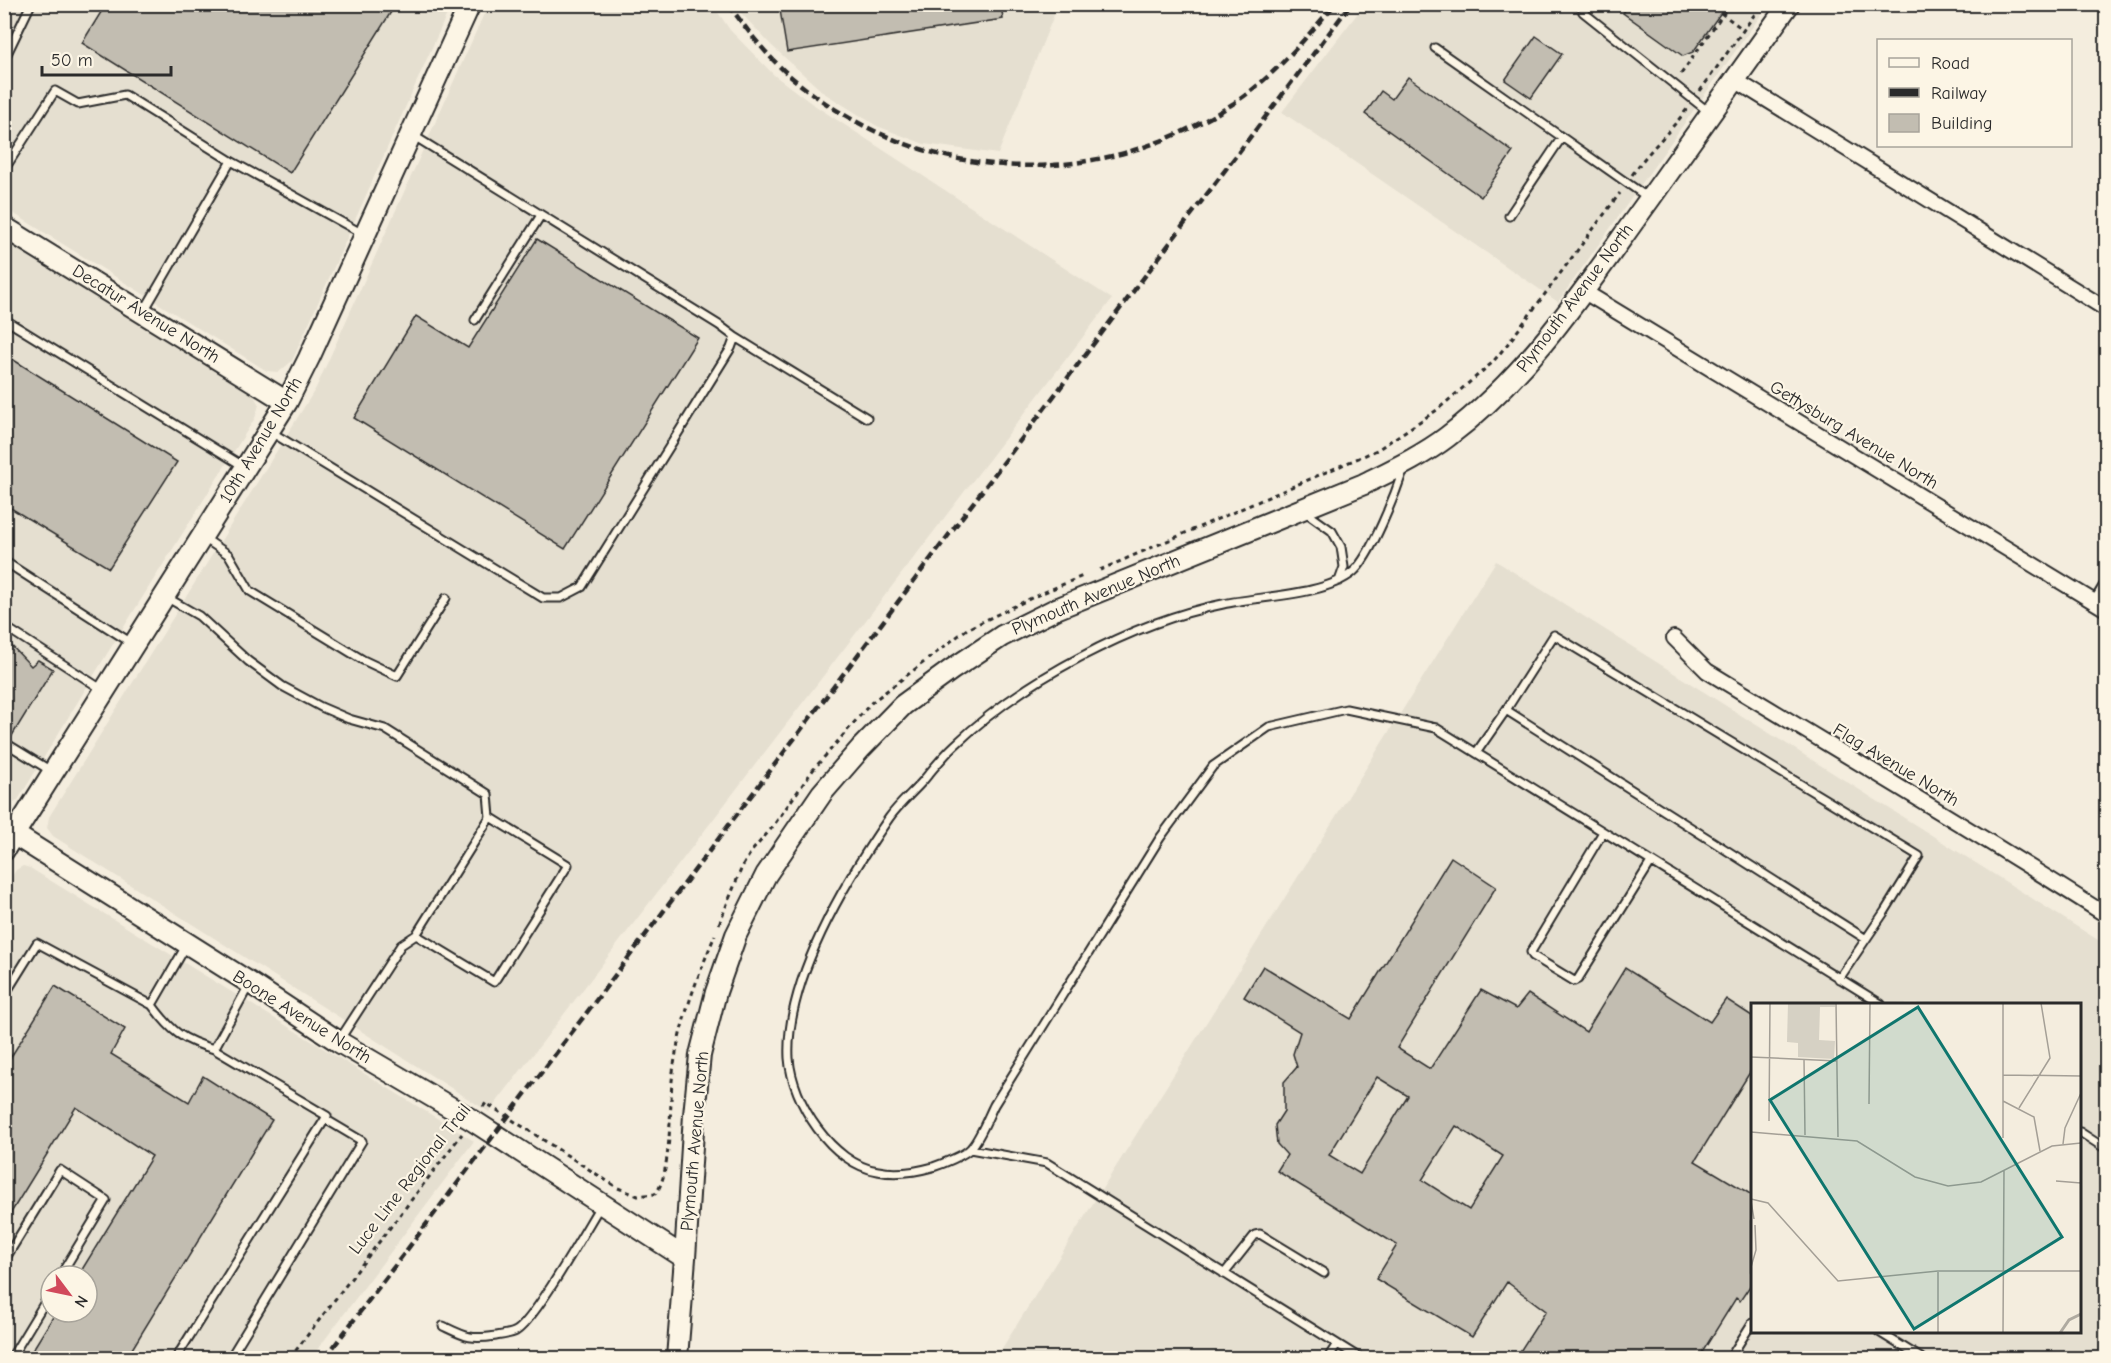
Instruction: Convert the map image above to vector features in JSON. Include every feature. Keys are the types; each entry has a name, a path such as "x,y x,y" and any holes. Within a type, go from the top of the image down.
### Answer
{"street":[{"name":"10th Avenue North","path":"8,838 54,772 287,402 412,135 470,4"},
{"name":"Plymouth Avenue North","path":"677,1359 699,1065 716,992 736,935 766,875 822,794 861,748 903,705 1002,636 1056,609 1364,484 1446,438 1482,408 1518,373 1583,291 1789,4"},
{"path":"1735,80 2106,309"},
{"name":"Decatur Avenue North","path":"4,227 287,402"},
{"name":"Gettysburg Avenue North","path":"1583,291 2102,606"},
{"path":"2102,606 2106,588"},
{"name":"Flag Avenue North","path":"1674,638 1707,671 2022,861 2106,915"},
{"name":"Boone Avenue North","path":"8,838 33,845 339,1042 472,1120 685,1258"}],"lane":[{"path":"5,60 31,4"},
{"path":"1588,4 1582,12 1711,114"},
{"path":"1435,48 1649,199"},
{"path":"4,170 55,91 78,104 125,95 231,161 365,235"},
{"path":"412,135 867,418"},
{"path":"1509,216 1562,137"},
{"path":"143,313 231,161"},
{"path":"475,320 541,215"},
{"path":"4,319 246,467"},
{"path":"268,431 543,598 561,598 582,587 731,348 735,337"},
{"path":"1405,463 1395,493 1367,554 1356,570 1339,582 1281,596 1224,604 1166,618 1093,650 1017,695 955,745 891,816 838,897 804,974 790,1020 789,1060 799,1101 819,1131 843,1156 876,1171 912,1173 941,1165 970,1149 994,1105 1160,838 1213,766 1269,727 1346,709 1436,728 1878,1003"},
{"path":"1302,510 1332,531 1341,547 1344,567 1339,582"},
{"path":"202,536 229,555 250,591 363,660 397,676 446,598"},
{"path":"4,561 134,644"},
{"path":"164,596 199,616 248,661 282,686 321,707 385,729 488,794 490,817 416,935 401,945 339,1042"},
{"path":"4,626 105,691"},
{"path":"1476,753 1554,635 1919,856 1839,979"},
{"path":"1506,710 1866,939"},
{"path":"4,742 54,772"},
{"path":"416,935 494,982 568,865 490,817"},
{"path":"1603,832 1531,952 1533,956 1574,981 1578,979 1650,862"},
{"path":"4,996 37,943 152,1005 173,1031 190,1042 214,1049 327,1116 176,1359"},
{"path":"152,1005 187,944"},
{"path":"214,1049 250,983"},
{"path":"230,1359 362,1141 325,1119"},
{"path":"2081,1133 2106,1149"},
{"path":"970,1149 1047,1163 1360,1359"},
{"path":"4,1261 60,1170 106,1200 67,1264"},
{"path":"443,1326 477,1339 515,1332 523,1326 552,1284 601,1204"},
{"path":"1224,1274 1255,1235 1260,1234 1324,1273"},
{"path":"11,1359 39,1312"},
{"path":"1730,1359 1751,1325"},
{"path":"1881,1333 1922,1359"},
{"path":"1328,1359 1337,1344"}],"path":[{"path":"1672,85 1730,4"},
{"path":"1722,14 1744,30"},
{"name":"Luce Line Regional Trail","path":"290,1359 486,1103 618,1188 638,1196 655,1194 662,1184 669,1140"}],"shaded area":[{"path":"4,5 451,5 292,361 279,372 267,371 5,208"},
{"path":"488,5 713,5 730,30 774,75 811,103 1112,299 489,1112 53,836 47,828 49,817 316,388"},
{"path":"736,5 1058,5 998,154 924,144 877,126 824,93 771,45"},
{"path":"1364,5 1768,5 1558,302 1282,112"},
{"path":"4,239 252,392 259,405 255,418 18,800 9,807 4,806"},
{"path":"1496,561 2106,945 2106,1358 996,1358"},
{"path":"23,866 30,868 474,1141 311,1358 5,1358 4,888 16,870"}],"building":[{"path":"106,4 396,4 290,173 82,43"},
{"path":"779,4 1001,4 1003,19 787,52"},
{"path":"1629,4 1727,4 1693,52 1683,56 1623,13"},
{"path":"1536,36 1562,54 1531,98 1505,80"},
{"path":"1408,77 1513,152 1481,197 1365,114 1381,91 1392,99"},
{"path":"537,239 698,338 565,549 354,418 416,316 468,348"},
{"path":"4,354 177,462 109,568 4,504"},
{"path":"4,638 31,666 38,660 53,669 10,739 4,736"},
{"path":"1451,857 1496,887 1397,1048 1430,1069 1481,990 1516,1009 1528,994 1586,1032 1625,968 1710,1022 1726,999 1751,1015 1751,1071 1695,1161 1751,1194 1751,1284 1740,1301 1736,1298 1698,1359 1515,1359 1546,1311 1507,1282 1472,1337 1376,1279 1397,1245 1277,1171 1287,1155 1277,1144 1275,1125 1284,1111 1284,1082 1297,1067 1293,1054 1300,1032 1244,997 1263,966 1351,1019","holes":["1377,1077 1408,1096 1360,1174 1329,1155","1456,1126 1503,1156 1469,1210 1422,1180"]},
{"path":"55,986 125,1029 111,1054 189,1102 203,1076 272,1120 126,1359 27,1359 49,1324 99,1324 99,1264 85,1264 152,1156 76,1107 4,1224 4,1068"}],"railway":[{"path":"728,4 757,42 781,68 840,112 893,139 949,157 1006,165 1064,164 1121,154 1177,134 1246,95 1287,58 1335,4"},
{"path":"325,1358 1351,4"}]}
